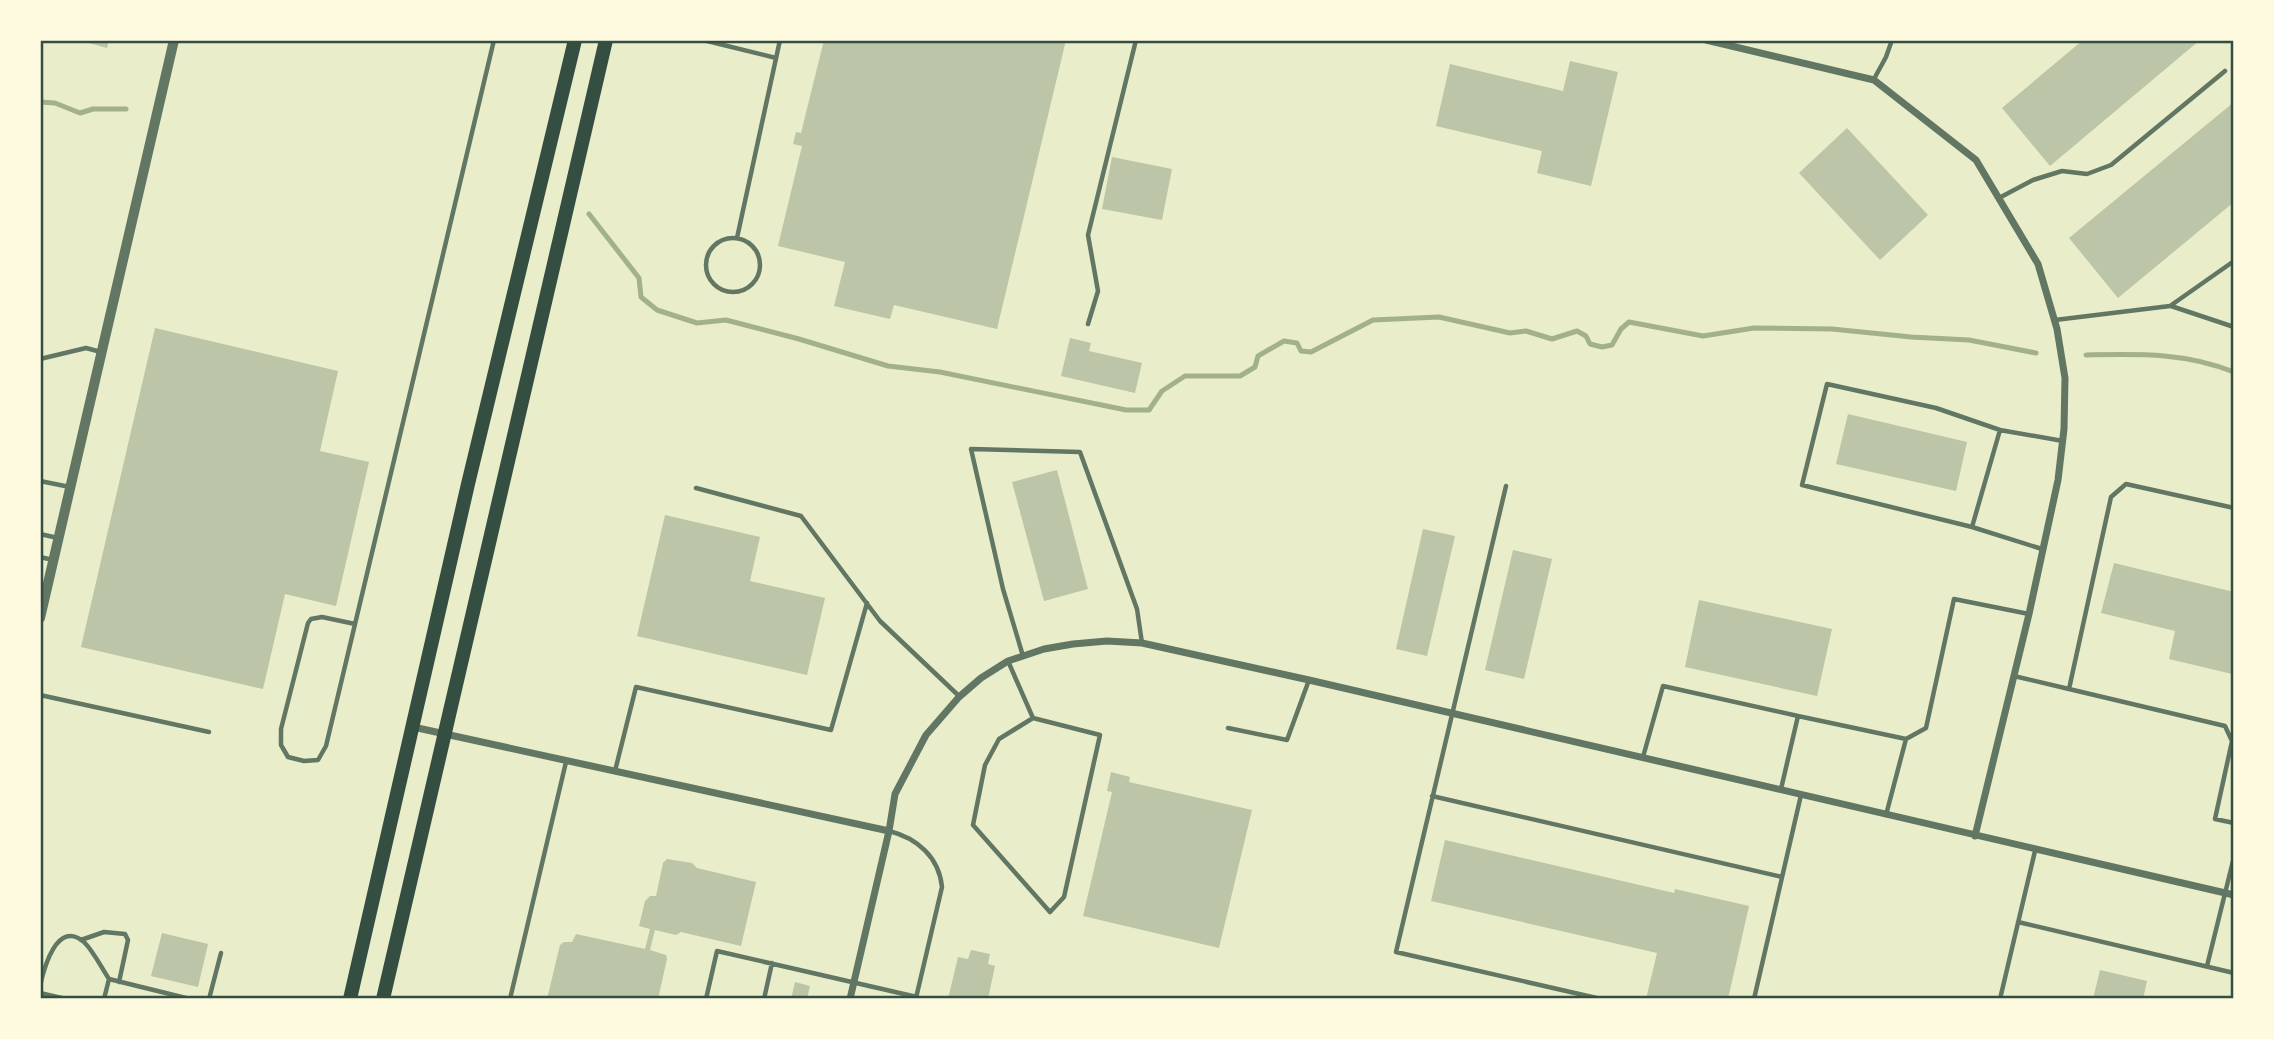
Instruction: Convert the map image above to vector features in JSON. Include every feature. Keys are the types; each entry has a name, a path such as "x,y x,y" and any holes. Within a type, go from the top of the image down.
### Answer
{"main road":[{"path":"350,999 471,471 575,40"},
{"path":"383,999 607,40"}],"street":[{"path":"40,618 174,40"},
{"path":"1706,40 1874,80 1976,160 2038,264 2054,320 2065,378 2063,441 2058,480 2029,614 1975,836"},
{"path":"850,999 895,794 926,735 959,697 981,678 1008,661 1073,644 1107,641 1142,643 1309,680 2229,894"},
{"path":"413,727 889,831"}],"lane":[{"path":"355,624 321,617 311,618 308,623 281,729 281,745 288,757 304,761 318,760 326,747 494,40"},
{"path":"703,40 776,58"},
{"path":"737,238 780,40"},
{"path":"1088,324 1098,291 1088,234 1136,40"},
{"path":"1874,80 1892,40"},
{"path":"1999,198 2033,180 2062,172 2087,174 2112,164 2225,71"},
{"path":"737,238 755,248 760,264 759,273 749,286 733,292 711,280 707,263 714,246 721,241 737,238"},
{"path":"2170,306 2234,261"},
{"path":"2054,320 2170,306 2234,327"},
{"path":"40,359 86,348 102,352"},
{"path":"2043,549 1972,527 1802,485 1827,384 1936,408 2000,430 2063,441"},
{"path":"1972,527 2000,430"},
{"path":"1023,656 1003,589 971,449 1080,452 1137,609 1142,643"},
{"path":"40,481 71,487"},
{"path":"2069,689 2111,497 2126,484 2234,508"},
{"path":"1506,486 1395,952 1601,999"},
{"path":"696,488 801,516 880,621 959,697"},
{"path":"40,534 59,538"},
{"path":"40,557 54,561"},
{"path":"1642,758 1663,686 1906,739 1926,727 1954,599 2029,614"},
{"path":"615,772 635,687 831,730 867,603"},
{"path":"1008,661 1032,718"},
{"path":"2014,676 2225,726 2232,741 2215,819 2234,823"},
{"path":"1228,728 1287,740 1309,680"},
{"path":"40,695 209,732"},
{"path":"1781,790 1798,716"},
{"path":"1032,718 1100,735 1063,897 1050,912 973,825 985,765 999,739 1032,718"},
{"path":"1886,816 1906,739"},
{"path":"510,999 566,762"},
{"path":"1754,999 1801,795"},
{"path":"1432,796 1782,877"},
{"path":"706,999 717,951 916,998 942,887 941,874 936,862 907,836 889,831"},
{"path":"2000,999 2035,850"},
{"path":"2207,967 2229,894 2234,858"},
{"path":"2018,922 2234,973"},
{"path":"81,940 104,932 125,934 128,940 119,982"},
{"path":"40,986 47,960 54,947 62,938 69,936 81,940 109,979 190,999"},
{"path":"209,999 221,953"},
{"path":"764,999 772,964"},
{"path":"104,999 109,979"},
{"path":"40,993 66,999"}],"building":[{"path":"78,40 109,40 107,48"},
{"path":"824,40 1066,40 997,329 894,305 890,319 834,306 845,262 778,246 802,146 793,144 796,132 801,133"},
{"path":"2083,40 2200,40 2050,166 2002,108"},
{"path":"1570,61 1618,72 1591,186 1537,173 1542,151 1436,126 1450,64 1563,91"},
{"path":"2234,102 2234,202 2118,298 2069,238"},
{"path":"1847,128 1928,215 1880,260 1799,173"},
{"path":"1112,157 1172,169 1162,220 1102,209"},
{"path":"155,328 338,371 320,451 369,462 336,606 285,594 263,689 81,647"},
{"path":"1070,338 1091,343 1089,351 1142,363 1135,393 1061,376"},
{"path":"1848,414 1967,442 1956,491 1836,464"},
{"path":"1057,470 1088,589 1044,601 1012,482"},
{"path":"665,515 760,537 750,581 825,598 807,675 637,636"},
{"path":"1423,529 1455,536 1427,656 1396,649"},
{"path":"1513,550 1552,559 1524,679 1485,670"},
{"path":"2114,563 2234,592 2232,674 2169,659 2175,631 2101,613"},
{"path":"1699,600 1832,629 1817,696 1685,667"},
{"path":"1111,772 1130,777 1129,782 1252,810 1219,948 1083,916 1112,792 1107,791"},
{"path":"1445,840 1674,893 1675,889 1749,906 1728,999 1646,999 1657,953 1431,901"},
{"path":"667,859 692,863 697,868 756,882 741,946 681,932 676,935 655,930 650,950 666,955 667,959 658,999 547,999 560,945 572,942 576,934 645,949 650,929 639,926 645,901 650,896 656,896 663,863"},
{"path":"162,933 208,944 198,987 151,976"},
{"path":"971,950 990,954 988,964 995,966 988,999 948,999 958,957 968,959"},
{"path":"2100,970 2147,981 2143,999 2093,999"},
{"path":"795,982 810,986 807,999 791,999"}],"waterway":[{"path":"40,102 55,103 80,113 93,109 126,109"},
{"path":"589,214 639,278 641,297 657,310 697,323 726,320 888,366 940,372 1126,410 1149,410 1162,391 1185,376 1240,376 1255,367 1258,356 1284,341 1297,343 1301,351 1311,352 1373,320 1439,317 1510,333 1526,331 1552,339 1577,331 1586,336 1590,344 1602,347 1612,345 1621,329 1629,322 1703,336 1754,328 1832,329 1969,340 2036,353"},
{"path":"2086,355 2179,358 2234,372"}]}
